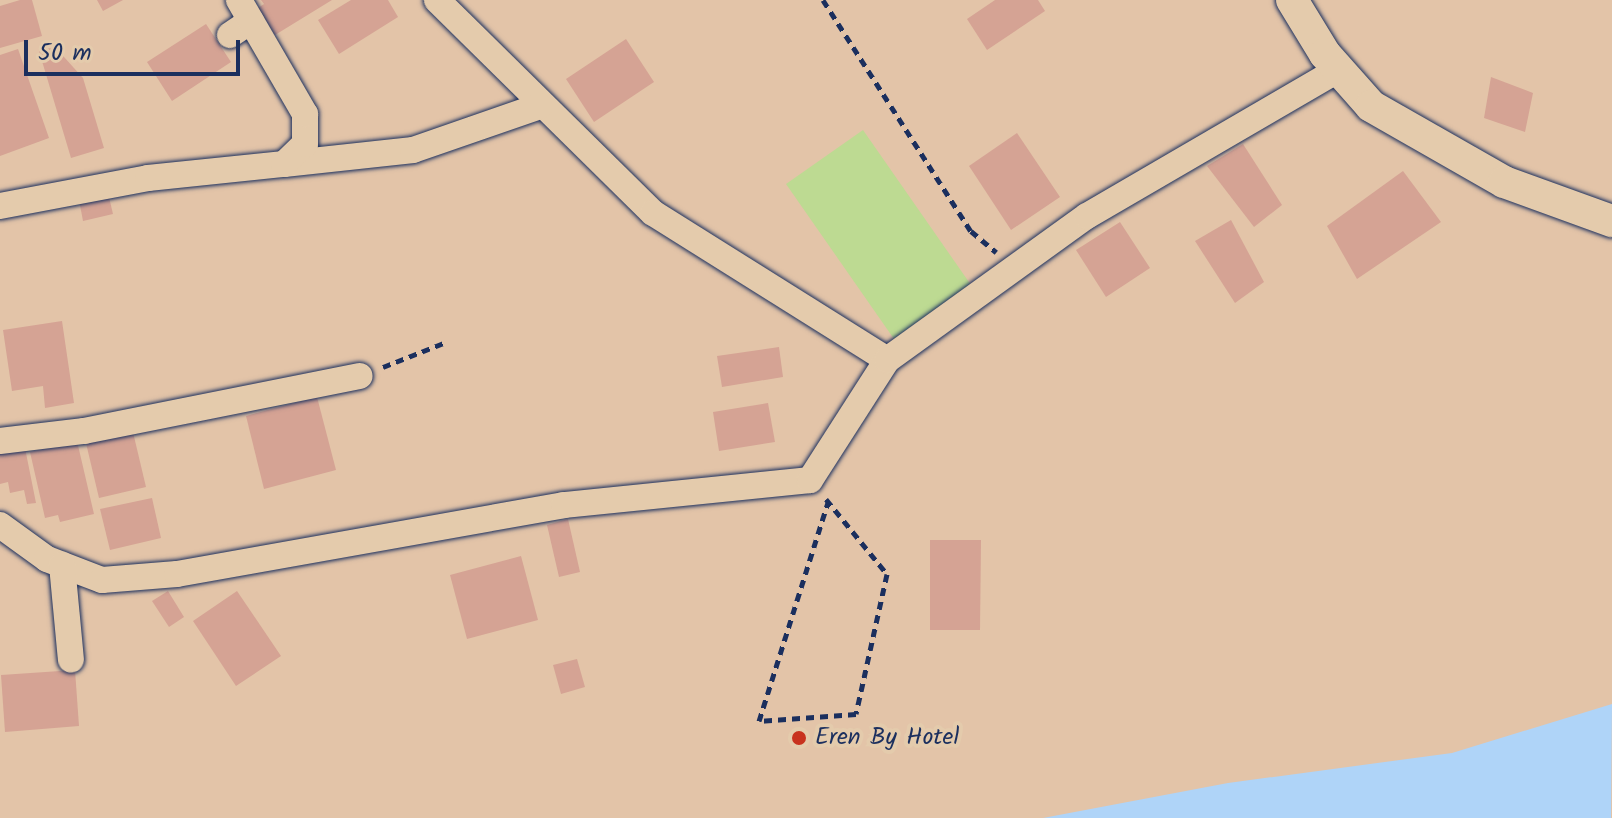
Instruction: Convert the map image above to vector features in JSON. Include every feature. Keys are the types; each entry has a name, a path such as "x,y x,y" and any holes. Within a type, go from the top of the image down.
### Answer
{"street":[{"path":"437,0 540,106 653,213 887,360"},
{"path":"1292,0 1338,70 1371,106 1441,150 1504,182 1612,221"},
{"path":"240,19 305,114 305,144 284,164"},
{"path":"0,525 62,565 102,580 177,574 564,505 810,480 887,360 1013,266 1087,216 1338,70"},
{"path":"0,206 148,178 413,150 540,106"},
{"path":"0,441 84,431 360,376"},
{"path":"62,565 71,660"}],"path":[{"path":"823,0 971,231 1013,266"},
{"path":"360,376 446,342"},
{"path":"810,480 887,574 856,714 759,721 828,502"}],"green space":[{"path":"863,130 971,285 894,339 786,184"}],"water":[{"path":"1612,704 1611,818 1043,818 1228,783 1452,753"}],"building":[{"path":"32,0 42,36 0,48 0,6"},
{"path":"97,0 123,0 103,11"},
{"path":"261,0 332,0 275,35 258,8 264,4"},
{"path":"351,0 388,0 398,17 339,54 318,20"},
{"path":"995,0 1038,0 1045,11 987,50 967,19"},
{"path":"206,24 231,62 172,101 147,62"},
{"path":"626,39 654,82 594,122 566,79"},
{"path":"55,47 83,78 104,148 71,158 39,51"},
{"path":"18,49 49,138 0,156 0,55"},
{"path":"1491,77 1533,93 1525,132 1484,118"},
{"path":"1017,133 1060,197 1011,230 969,166"},
{"path":"1243,144 1282,205 1254,227 1207,166"},
{"path":"1403,171 1441,222 1357,279 1327,226"},
{"path":"108,193 113,214 83,221 79,200"},
{"path":"1231,220 1264,282 1235,303 1195,241"},
{"path":"1120,222 1150,268 1106,297 1076,250"},
{"path":"62,321 74,403 45,408 43,386 12,391 3,330"},
{"path":"779,347 783,377 722,387 717,356"},
{"path":"317,397 336,470 264,489 246,416"},
{"path":"768,403 775,442 719,451 713,412"},
{"path":"132,428 146,487 99,498 85,439"},
{"path":"77,441 94,514 60,522 58,515 45,518 30,452"},
{"path":"24,443 36,503 27,504 24,490 10,493 8,482 0,484 0,448"},
{"path":"152,498 161,538 110,550 100,509"},
{"path":"568,519 580,572 559,577 547,525"},
{"path":"930,540 981,540 980,630 930,630"},
{"path":"521,556 538,620 467,639 450,575"},
{"path":"168,591 184,617 169,627 152,601"},
{"path":"237,591 281,656 236,686 193,621"},
{"path":"577,659 585,687 561,694 553,665"},
{"path":"75,670 79,726 5,732 1,675"}],"place":[{"name":"Eren By Hotel","path":"799,738"}]}
